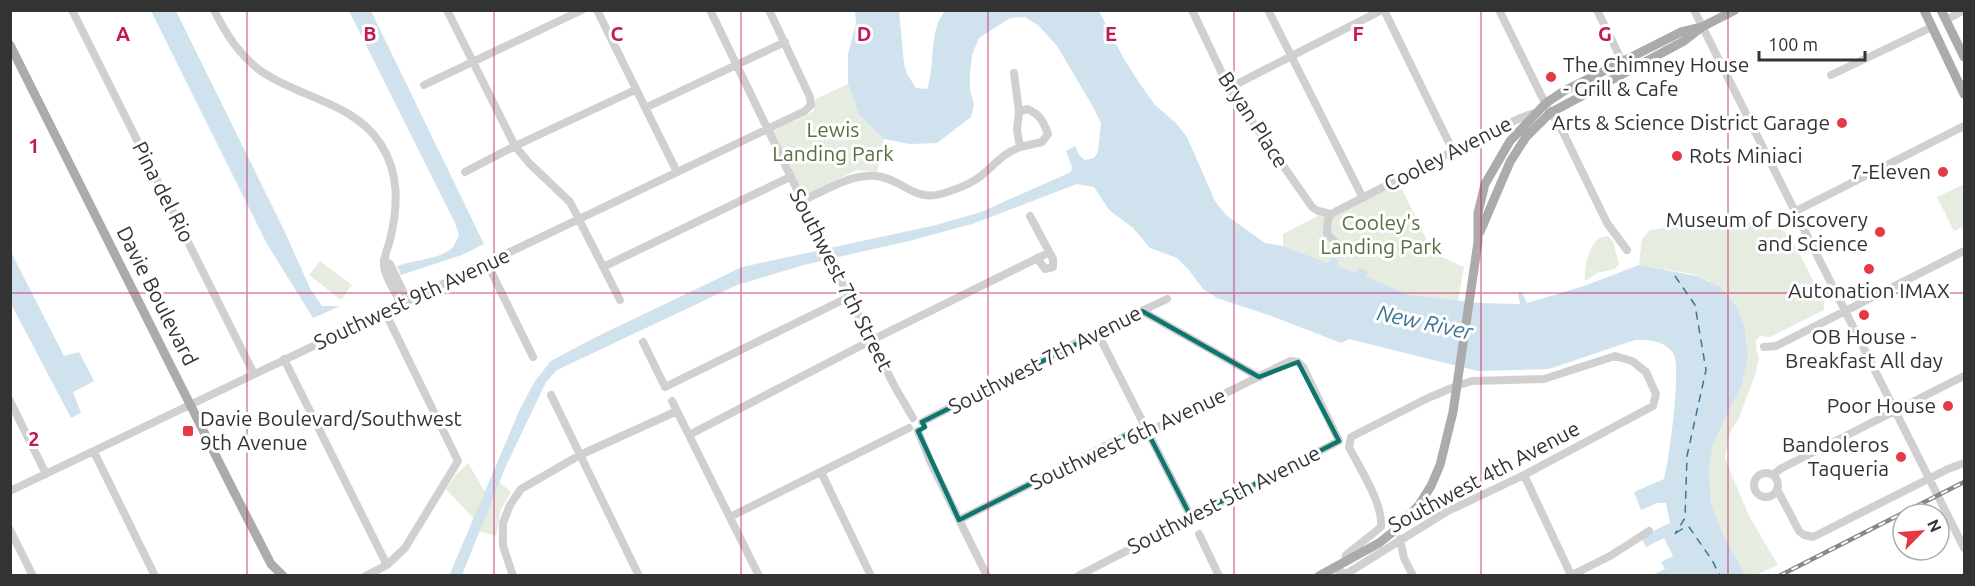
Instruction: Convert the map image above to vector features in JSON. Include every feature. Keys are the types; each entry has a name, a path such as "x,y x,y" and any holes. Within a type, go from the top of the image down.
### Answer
{"main road":[{"path":"1478,238 1510,162 1526,137 1550,113 1684,41 1702,27 1735,10"},
{"path":"1924,10 1965,94"},
{"path":"1941,10 1965,57"},
{"name":"Southwest 4th Avenue","path":"1319,576 1379,543 1393,532 1419,505 1431,486 1440,465 1453,412 1478,238 1478,213 1485,184 1510,141 1534,113 1546,103 1681,32 1702,27"},
{"name":"Davie Boulevard","path":"10,45 271,564 283,576"},
{"name":"Davie Boulevard","path":"271,564 272,576"}],"street":[{"name":"Pina del Rio","path":"72,10 254,374"},
{"path":"213,10 225,33 241,53 261,70 282,83 339,108 357,119 371,131 381,145 393,171 397,198 395,217 384,260 390,264 404,302"},
{"path":"447,10 515,146 529,163 570,202 620,300"},
{"path":"424,85 582,10"},
{"path":"597,10 677,172"},
{"name":"Southwest 7th Street","path":"710,10 766,130 849,297 913,417"},
{"path":"645,108 785,42 769,10"},
{"name":"Bryan Place","path":"1192,10 1229,88 1270,149 1312,207 1332,214"},
{"path":"1268,10 1363,198"},
{"path":"1229,88 1383,10 1453,151"},
{"path":"1500,10 1607,223 1627,250"},
{"path":"1597,10 1622,61"},
{"path":"1694,10 1965,548"},
{"path":"1946,20 1964,10"},
{"path":"1831,75 1932,27"},
{"name":"Southwest 9th Avenue","path":"10,491 805,111 811,105 810,98 785,42"},
{"path":"1014,73 1019,112 1017,130 1020,147"},
{"path":"465,172 635,90"},
{"path":"802,201 856,176 879,176 921,196 940,195 976,180 1006,152 1042,142 1048,134 1038,113 1027,109 1019,112"},
{"name":"Cooley Avenue","path":"1332,214 1518,117 1534,113"},
{"path":"1794,212 1965,126"},
{"path":"603,267 790,177"},
{"path":"1332,214 1328,220 1327,234 1338,245"},
{"path":"1030,216 1054,261 1051,268 1045,269 1037,258"},
{"path":"1764,347 1776,346 1965,251"},
{"path":"689,435 872,340 1048,253"},
{"path":"487,263 532,357"},
{"path":"643,342 665,387 849,297"},
{"name":"Southwest 7th Avenue","path":"922,422 1097,332 1167,299"},
{"path":"1142,310 1259,377"},
{"path":"365,576 387,565 405,548 458,461 385,312"},
{"path":"1097,332 1191,517"},
{"name":"Southwest 4th Avenue","path":"1333,568 1346,574 1400,539 1463,504 1524,475 1653,406 1656,394 1646,372 1632,361 1615,356 1544,379 1472,381 1417,403 1351,437 1349,447 1379,508 1382,520 1381,527 1346,555 1345,562"},
{"path":"284,359 387,565"},
{"name":"Southwest 6th Avenue","path":"959,520 1135,431 1156,428 1290,361 1298,362 1303,367 1339,441"},
{"path":"1773,475 1780,469 1965,376"},
{"path":"551,395 639,576"},
{"path":"10,401 46,474"},
{"path":"672,401 759,576"},
{"path":"511,574 503,546 503,523 510,505 521,489 580,455 677,411"},
{"path":"913,417 918,417 922,422 922,428 918,431 914,432 909,428 908,422 913,417"},
{"path":"730,517 909,428"},
{"path":"918,431 931,463 987,576"},
{"name":"Southwest 5th Avenue","path":"1078,576 1339,441"},
{"path":"94,452 154,576"},
{"path":"1777,489 1773,495 1765,496 1756,490 1755,483 1759,476 1766,473 1773,475 1777,481 1777,489 1799,531 1813,537 1965,463"},
{"path":"821,472 871,576"},
{"path":"1524,475 1571,575 1610,556 1649,531"},
{"path":"10,530 33,576"},
{"path":"1199,534 1219,576"},
{"path":"1400,539 1404,558 1413,576"},
{"path":"1389,548 1404,558"}],"highlighted area":[{"path":"1142,311 1259,377 1298,362 1339,441 1191,517 1146,429 1135,431 959,520 918,431 925,427 922,422"}],"green space":[{"name":"Lewis Landing Park","path":"848,84 859,115 884,139 877,172 857,170 803,197 771,132 813,112 816,99"},
{"name":"Cooley's Landing Park","path":"1399,183 1433,253 1464,267 1458,301 1410,295 1365,277 1367,271 1359,268 1356,273 1337,266 1339,260 1331,257 1328,263 1283,246 1283,234 1318,216 1329,217"},
{"path":"1964,184 1964,231 1962,227 1954,231 1937,197"},
{"path":"1727,219 1750,222 1765,230 1781,228 1792,240 1824,301 1824,310 1770,337 1760,336 1756,341 1759,357 1755,376 1738,420 1730,432 1725,458 1749,516 1778,565 1756,575 1746,575 1726,541 1711,504 1709,467 1713,444 1742,384 1748,357 1709,281 1693,274 1639,265 1642,239 1650,230"},
{"path":"1608,236 1613,242 1619,264 1615,269 1597,273 1585,281 1589,252 1599,238"},
{"path":"320,261 352,285 341,300 309,275"},
{"path":"468,463 485,492 474,519 446,489"},
{"path":"499,482 511,492 501,509 496,536 479,531"}],"water":[{"path":"151,11 176,11 283,228 311,290 322,306 340,306 313,318 267,244"},
{"path":"349,11 371,11 484,244 462,255 401,275 397,266 447,252 453,247 459,235"},
{"name":"New River","path":"855,11 899,11 907,74 916,88 927,89 936,28 945,11 1099,11 1140,84 1155,105 1176,123 1187,137 1215,201 1226,215 1265,243 1283,246 1328,263 1331,257 1339,260 1337,266 1356,273 1359,268 1368,271 1366,277 1410,295 1480,303 1520,304 1518,293 1522,292 1527,303 1584,286 1639,265 1697,276 1720,287 1735,305 1744,325 1748,357 1742,384 1713,444 1709,467 1711,504 1726,541 1746,575 1652,575 1665,569 1661,562 1673,556 1664,538 1646,547 1641,537 1670,523 1666,503 1657,503 1641,510 1634,492 1664,479 1674,414 1676,375 1673,353 1665,345 1635,340 1549,369 1478,371 1349,339 1341,343 1217,298 1203,289 1177,258 1150,248 1133,228 1109,210 1094,187 1077,184 972,224 804,265 737,285 557,370 546,382 506,466 462,575 449,576 520,409 535,381 551,361 742,267 936,225 981,212 1071,172 1072,167 1066,151 1075,146 1079,155 1085,160 1094,158 1098,152 1101,123 1092,105 1057,46 1038,25 1025,17 1010,18 979,38 972,55 970,74 970,90 974,104 971,117 937,143 910,144 884,139 859,115 848,84 848,54 856,23"},
{"path":"10,250 64,356 79,352 94,381 73,392 81,413 71,418 11,304"}],"ferry route":[{"path":"1675,276 1695,305 1706,370 1687,456 1685,518 1675,534"},
{"path":"1676,533 1689,527 1720,576"}],"railway":[{"path":"1779,576 1964,482"}],"place":[{"name":"The Chimney House - Grill & Cafe","path":"1551,77"},
{"name":"Arts & Science District Garage","path":"1842,123"},
{"name":"Rots Miniaci","path":"1677,156"},
{"name":"7-Eleven","path":"1943,172"},
{"name":"Museum of Discovery and Science","path":"1880,232"},
{"name":"Autonation IMAX","path":"1869,269"},
{"name":"OB House - Breakfast All day","path":"1864,315"},
{"name":"Poor House","path":"1948,406"},
{"name":"Davie Boulevard/Southwest 9th Avenue","path":"188,431"},
{"name":"Bandoleros Taqueria","path":"1901,457"}]}
